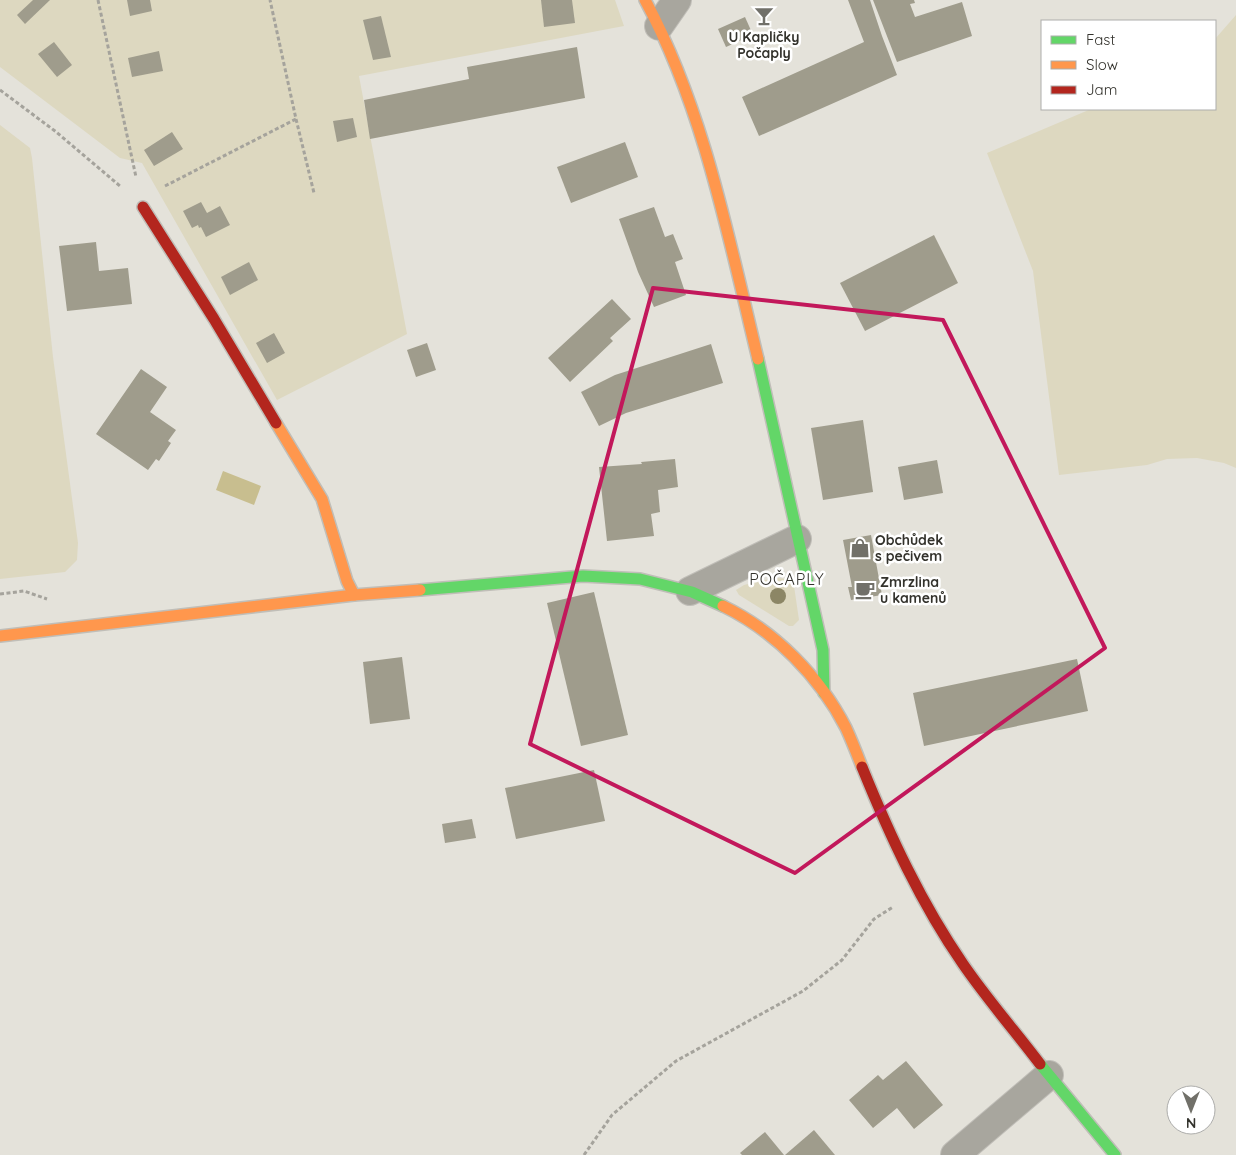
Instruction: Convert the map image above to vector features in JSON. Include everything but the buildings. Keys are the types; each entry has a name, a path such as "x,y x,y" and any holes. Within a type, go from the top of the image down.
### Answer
{"street":[{"path":"645,0 659,26 694,116 718,196 768,402 823,650 824,693"},
{"path":"659,26 677,0"},
{"path":"143,207 214,318 322,499 347,581 354,595"},
{"path":"690,591 797,539"},
{"path":"0,636 354,595 583,576 640,579 690,591 735,612 775,639 806,669 846,728 887,829 918,891 963,964 1115,1155"},
{"path":"955,1155 1049,1074"}],"path":[{"path":"98,0 143,207"},
{"path":"270,0 314,193"},
{"path":"0,90 89,159 143,207"},
{"path":"143,207 157,190 296,119"},
{"path":"584,1155 612,1115 676,1061 803,991 842,960 874,919 918,891"}],"highlighted area":[{"path":"653,288 943,320 1105,648 795,873 530,744"}],"shaded area":[{"path":"0,0 615,0 624,26 359,76 407,334 277,400 142,163 120,158 0,67"},
{"path":"1236,15 1236,468 1224,463 1197,458 1167,459 1147,465 1059,475 1033,271 987,153 1089,110 1216,110 1216,38"},
{"path":"0,125 30,148 32,158 53,357 78,543 77,560 65,572 0,579"},
{"path":"223,471 261,486 254,505 216,490"},
{"path":"774,578 788,580 794,586 799,620 793,626 789,626 739,595 736,590 744,585"}],"traffic: fast":[{"path":"758,359 823,650 824,693"},
{"path":"420,590 583,576 640,579 692,592 723,606"},
{"path":"1040,1064 1115,1155"}],"traffic: slow":[{"path":"645,0 666,42 699,130 725,222 758,359"},
{"path":"276,423 322,499 347,581 354,595"},
{"path":"0,636 354,595 420,590"},
{"path":"723,606 761,628 794,657 809,674 823,691 846,728 862,767"}],"traffic: jam":[{"path":"143,207 214,319 276,423"},
{"path":"862,767 895,844 933,917 972,977 1040,1064"}],"place":[{"name":"U Kapličky Počaply","path":"764,16"},
{"name":"Obchůdek s pečivem","path":"860,548"},
{"name":"Zmrzlina u kamenů","path":"865,590"}],"district":[{"name":"POČAPLY","path":"787,579"}]}
